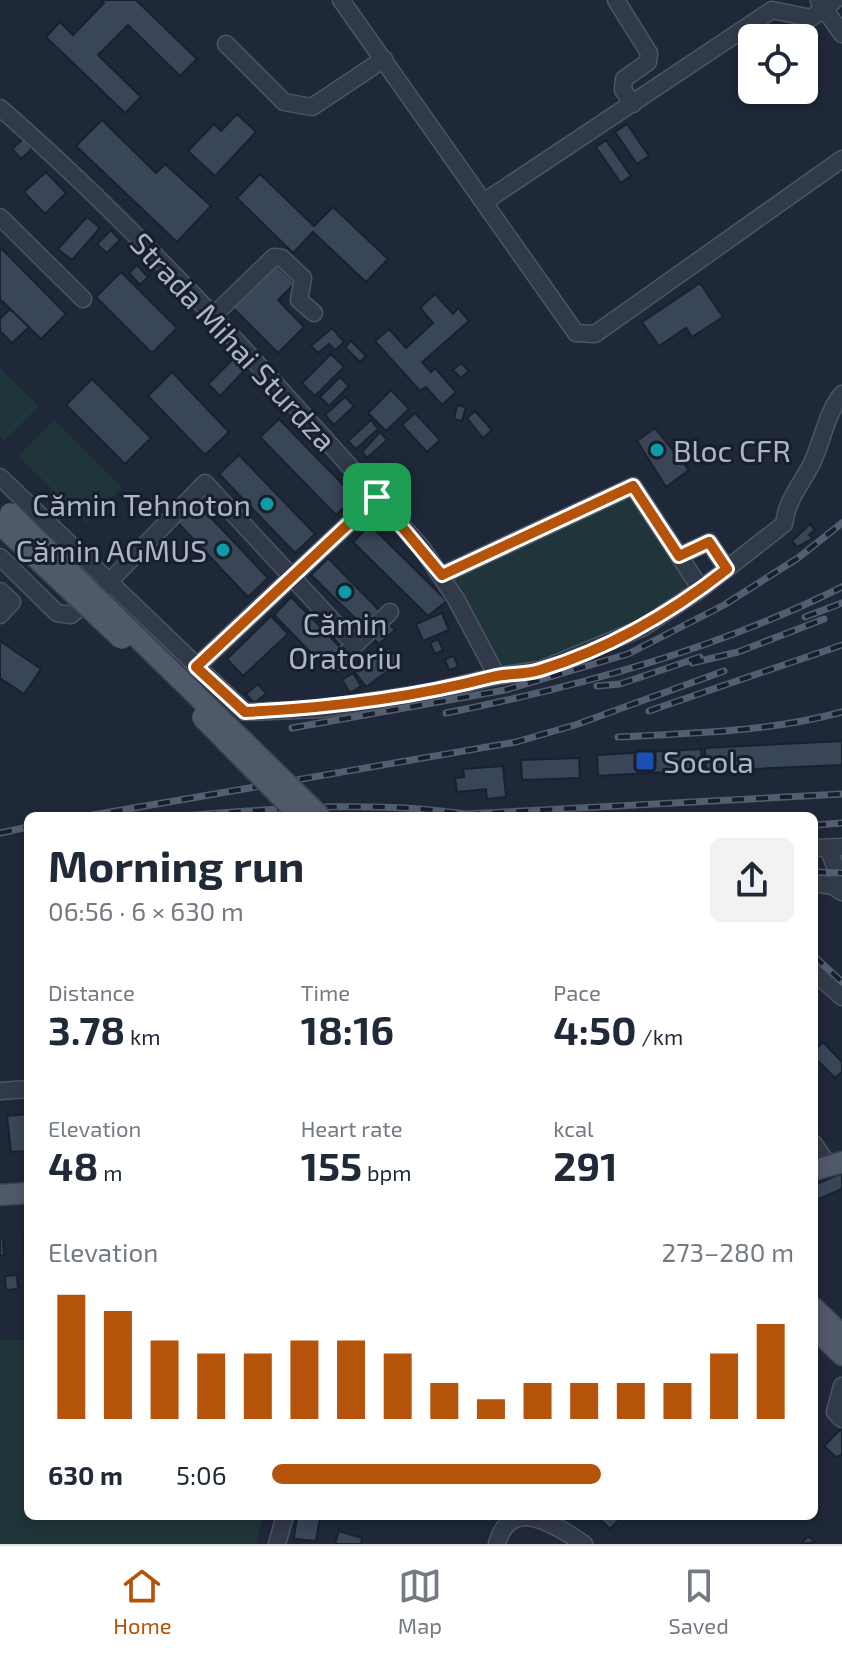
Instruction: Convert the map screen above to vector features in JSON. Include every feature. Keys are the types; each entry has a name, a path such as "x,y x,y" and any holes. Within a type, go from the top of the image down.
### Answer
{"main road":[{"path":"2,516 296,812"},
{"path":"2,516 184,679 316,812"},
{"path":"0,1195 24,1193"},
{"path":"0,1209 24,1207"},
{"path":"832,1326 842,1355"}],"street":[{"path":"341,0 576,333 595,334 842,159"},
{"path":"616,0 649,53 648,62 624,79 623,90 633,104"},
{"path":"798,0 822,7 842,34"},
{"path":"484,202 772,10 822,7"},
{"path":"226,44 284,102 312,107 384,59"},
{"name":"Strada Mihai Sturdza","path":"0,108 88,186 213,316 377,497 442,575 497,676"},
{"path":"0,217 83,299"},
{"path":"213,316 274,257 282,258 303,278 299,300 314,313"},
{"path":"0,477 245,712 320,709 540,670 642,628 701,589 784,524 786,505 813,462 834,404 842,394"},
{"path":"0,557 57,613 71,615 109,582 205,483 355,645"},
{"path":"442,575 633,486 701,589"},
{"path":"196,667 377,497"},
{"path":"679,556 709,542 727,569"},
{"path":"0,591 12,602 0,615"},
{"path":"338,661 390,612"},
{"path":"828,848 842,885"},
{"path":"818,884 833,886 842,892"},
{"path":"818,976 842,997"},
{"path":"0,1091 24,1089"},
{"path":"842,1386 835,1412 842,1419"},
{"path":"277,1544 284,1520"},
{"path":"497,1544 501,1529 513,1520"},
{"path":"541,1520 560,1527 584,1544"}],"green space":[{"path":"0,368 39,406 4,441 0,437"},
{"path":"54,420 122,487 87,523 18,456"},
{"path":"629,496 691,587 625,627 577,649 528,663 503,666 455,578"},
{"path":"0,1340 24,1340 24,1520 262,1520 256,1544 0,1544"}],"building":[{"path":"101,0 136,0 197,59 180,76 128,25 98,55 141,97 125,113 46,37 60,22 73,35 104,3"},
{"path":"237,114 256,132 215,176 188,151 214,124 221,131"},
{"path":"102,120 156,173 165,164 211,206 177,242 76,146"},
{"path":"627,124 649,156 637,164 615,132"},
{"path":"23,139 32,149 21,159 12,149"},
{"path":"606,140 631,176 621,183 596,147"},
{"path":"46,172 66,193 45,214 24,192"},
{"path":"260,174 314,226 333,207 388,259 366,282 313,232 293,253 237,198"},
{"path":"87,217 100,228 72,260 58,249"},
{"path":"111,230 120,240 107,253 97,244"},
{"path":"0,247 66,314 41,339 0,299"},
{"path":"137,265 148,277 140,285 129,273"},
{"path":"276,265 295,283 278,300 304,327 278,353 233,308"},
{"path":"121,272 177,328 152,353 96,297"},
{"path":"700,283 723,317 692,337 686,328 659,346 642,322"},
{"path":"435,294 453,314 458,308 469,321 422,362 431,372 435,368 456,392 442,405 426,387 420,391 375,341 389,329 406,348 433,323 420,308"},
{"path":"10,309 29,327 12,343 0,331 0,319"},
{"path":"332,328 344,342 335,350 329,344 318,353 311,346"},
{"path":"351,341 366,356 360,362 345,347"},
{"path":"331,354 344,367 315,396 302,383"},
{"path":"233,359 245,370 220,396 208,384"},
{"path":"461,363 469,371 461,378 453,370"},
{"path":"172,372 229,432 205,455 148,396"},
{"path":"340,377 349,386 329,406 320,397"},
{"path":"92,379 151,438 125,464 66,405"},
{"path":"391,390 409,409 386,431 368,413"},
{"path":"345,397 354,406 334,425 325,415"},
{"path":"457,405 466,407 462,421 454,419"},
{"path":"475,411 492,430 483,438 467,418"},
{"path":"415,413 440,440 427,452 402,425"},
{"path":"279,419 355,497 336,515 260,437"},
{"path":"371,420 378,429 356,449 348,441"},
{"name":"Bloc CFR","path":"655,428 689,470 666,487 637,441"},
{"path":"380,432 387,440 367,458 362,452"},
{"name":"Cămin Tehnoton","path":"239,455 315,534 295,553 219,474"},
{"name":"Cămin AGMUS","path":"197,503 268,578 248,597 177,522"},
{"path":"810,524 815,530 809,535 813,538 797,547 792,541"},
{"path":"370,525 447,601 428,616 353,542"},
{"name":"Cămin Oratoriu","path":"328,558 379,610 363,626 311,575"},
{"path":"291,597 342,649 324,666 274,615"},
{"path":"442,613 449,630 423,641 416,624"},
{"path":"271,616 288,634 243,676 227,659"},
{"path":"385,620 395,630 379,644 369,634"},
{"path":"438,639 443,650 435,654 430,643"},
{"path":"0,641 41,669 24,694 0,678"},
{"path":"389,648 400,662 366,687 355,672"},
{"path":"454,656 458,667 449,670 445,659"},
{"path":"353,673 361,686 350,693 342,680"},
{"path":"258,684 266,694 254,703 246,694"},
{"path":"842,741 842,765 706,771 705,748"},
{"path":"701,749 702,770 598,776 597,755"},
{"path":"579,758 580,778 522,780 521,760"},
{"path":"503,766 506,797 487,799 486,789 457,792 455,778 464,777 463,769"},
{"path":"823,1042 842,1062 842,1072 835,1078 818,1061 818,1047"},
{"path":"24,1114 24,1151 11,1152 7,1116"},
{"path":"842,1173 842,1189 818,1199 818,1183"},
{"path":"0,1238 3,1238 4,1256 0,1256"},
{"path":"17,1275 18,1289 6,1290 5,1276"},
{"path":"842,1428 842,1455 836,1457 824,1446"},
{"path":"296,1520 320,1520 316,1541 294,1539"},
{"path":"601,1520 619,1520 610,1529"},
{"path":"339,1531 362,1538 361,1544 335,1544"},
{"path":"808,1536 815,1542 801,1544"}],"railway":[{"path":"292,728 505,690 628,654 724,605 798,558 842,523"},
{"path":"446,713 547,691 648,663 746,629 842,587"},
{"path":"805,617 842,603"},
{"path":"692,663 738,652 824,619"},
{"path":"649,711 842,645"},
{"path":"597,686 620,684 700,657"},
{"path":"110,812 516,742 575,725 724,671"},
{"path":"618,737 759,728 842,712"},
{"path":"504,812 842,794"},
{"path":"242,812 359,807 448,812"},
{"path":"818,825 842,823"},
{"path":"0,833 24,828"},
{"path":"818,872 842,873"},
{"path":"818,960 842,982"}],"place":[{"name":"Bloc CFR","path":"657,450"},
{"name":"Cămin Tehnoton","path":"267,504"},
{"name":"Cămin AGMUS","path":"223,550"},
{"name":"Cămin Oratoriu","path":"345,592"},
{"name":"Socola","path":"645,761"}],"route":[{"path":"633,486 679,556 709,542 727,569 642,628 540,670 516,676 497,676 426,693 320,709 245,712 196,667 377,497 442,575 633,486"}]}
